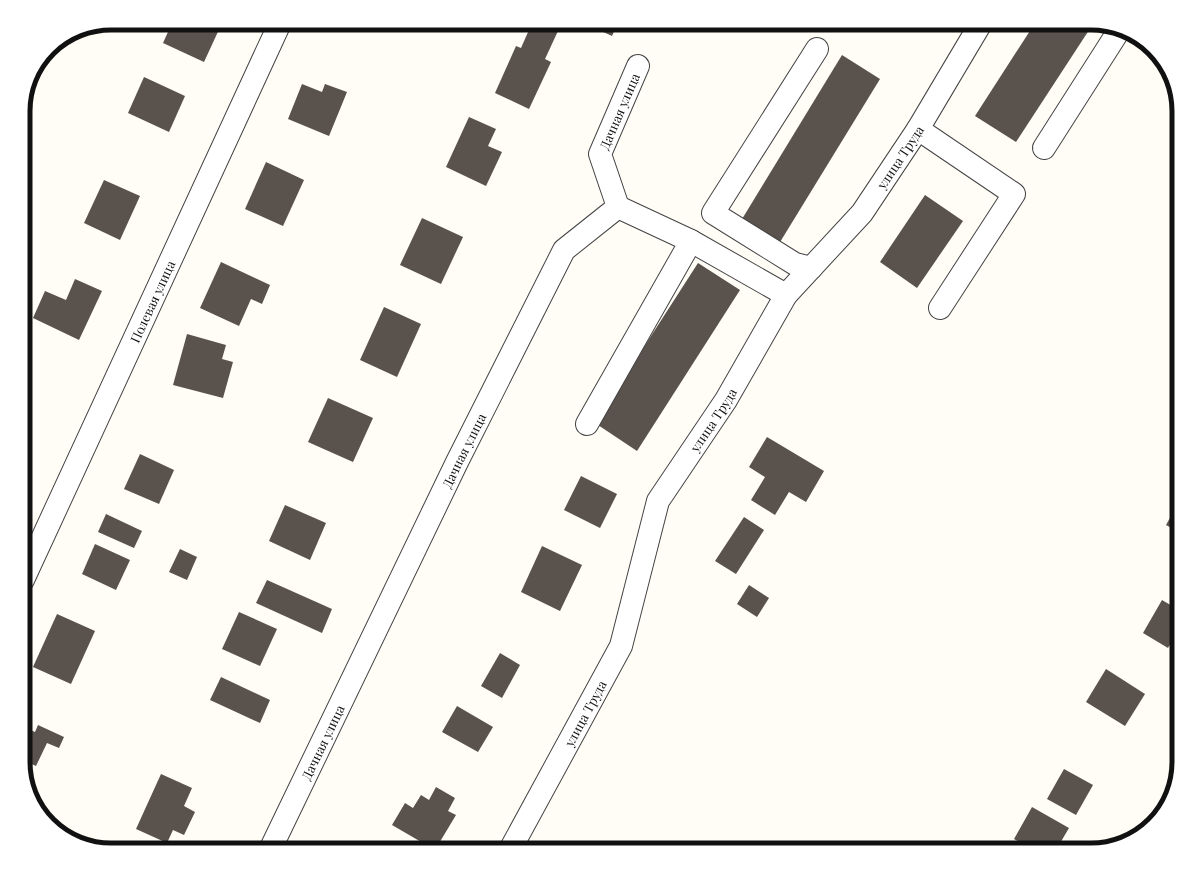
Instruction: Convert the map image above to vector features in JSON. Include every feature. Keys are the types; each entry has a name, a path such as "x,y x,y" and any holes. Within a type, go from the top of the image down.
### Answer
{"street":[{"name":"Полевая улица","path":"30,565 277,30"},
{"name":"улица Труда","path":"514,843 621,646 658,501 726,400 786,295 862,213 918,129 977,30"},
{"path":"1044,148 1117,34"},
{"path":"811,268 796,264 713,213 817,49"},
{"name":"Дачная улица","path":"273,843 453,469 564,250 618,207 600,154 638,66"},
{"path":"918,129 1014,194 940,308"},
{"path":"618,207 691,240 786,295"},
{"path":"587,424 691,240"}],"building":[{"path":"169,30 219,30 204,62 163,43"},
{"path":"529,30 558,31 545,59 551,62 529,109 495,93 516,46 521,48"},
{"path":"599,30 615,30 612,36"},
{"path":"1030,30 1089,30 1016,142 975,116"},
{"path":"842,55 880,79 777,247 739,224"},
{"path":"144,77 185,96 169,132 128,113"},
{"path":"302,84 322,92 325,84 347,92 329,136 288,119"},
{"path":"469,117 496,129 488,146 502,152 486,186 446,167"},
{"path":"266,162 304,180 283,226 245,209"},
{"path":"104,180 140,196 120,240 84,223"},
{"path":"925,195 963,221 917,288 880,262"},
{"path":"422,218 463,237 441,284 400,265"},
{"path":"221,262 270,285 262,304 251,299 239,326 200,308"},
{"path":"698,263 740,290 637,451 595,423"},
{"path":"75,279 102,291 79,340 33,318 45,291 66,300"},
{"path":"384,307 421,324 397,377 360,360"},
{"path":"187,334 226,345 222,359 233,362 223,398 173,385"},
{"path":"328,398 373,418 353,462 308,442"},
{"path":"767,437 824,471 806,502 789,492 775,515 751,500 765,477 749,467"},
{"path":"140,454 174,470 159,504 124,489"},
{"path":"581,476 617,494 600,528 564,510"},
{"path":"285,505 326,523 310,560 269,541"},
{"path":"106,514 142,531 134,548 98,532"},
{"path":"1172,514 1172,528 1166,525"},
{"path":"744,517 764,530 736,574 715,561"},
{"path":"95,544 130,560 116,590 82,574"},
{"path":"542,546 582,565 560,611 521,592"},
{"path":"180,549 197,557 187,580 169,572"},
{"path":"267,580 332,609 322,633 256,603"},
{"path":"749,585 769,598 757,617 737,604"},
{"path":"1162,600 1172,606 1172,641 1168,648 1143,633"},
{"path":"239,612 277,629 260,666 222,649"},
{"path":"57,614 95,631 71,684 33,667"},
{"path":"500,653 520,665 502,698 481,686"},
{"path":"1106,669 1145,694 1125,726 1086,702"},
{"path":"221,677 270,700 260,723 210,700"},
{"path":"457,706 493,727 478,752 442,732"},
{"path":"38,725 64,737 59,748 47,743 36,766 30,763 30,730 35,732"},
{"path":"1064,769 1093,785 1076,815 1047,799"},
{"path":"161,774 192,788 184,806 195,812 184,835 173,830 167,843 136,829"},
{"path":"436,787 455,798 448,811 456,815 439,843 423,843 392,825 405,803 413,808 421,795 429,800"},
{"path":"1032,807 1069,828 1060,843 1021,843 1014,839"}]}
